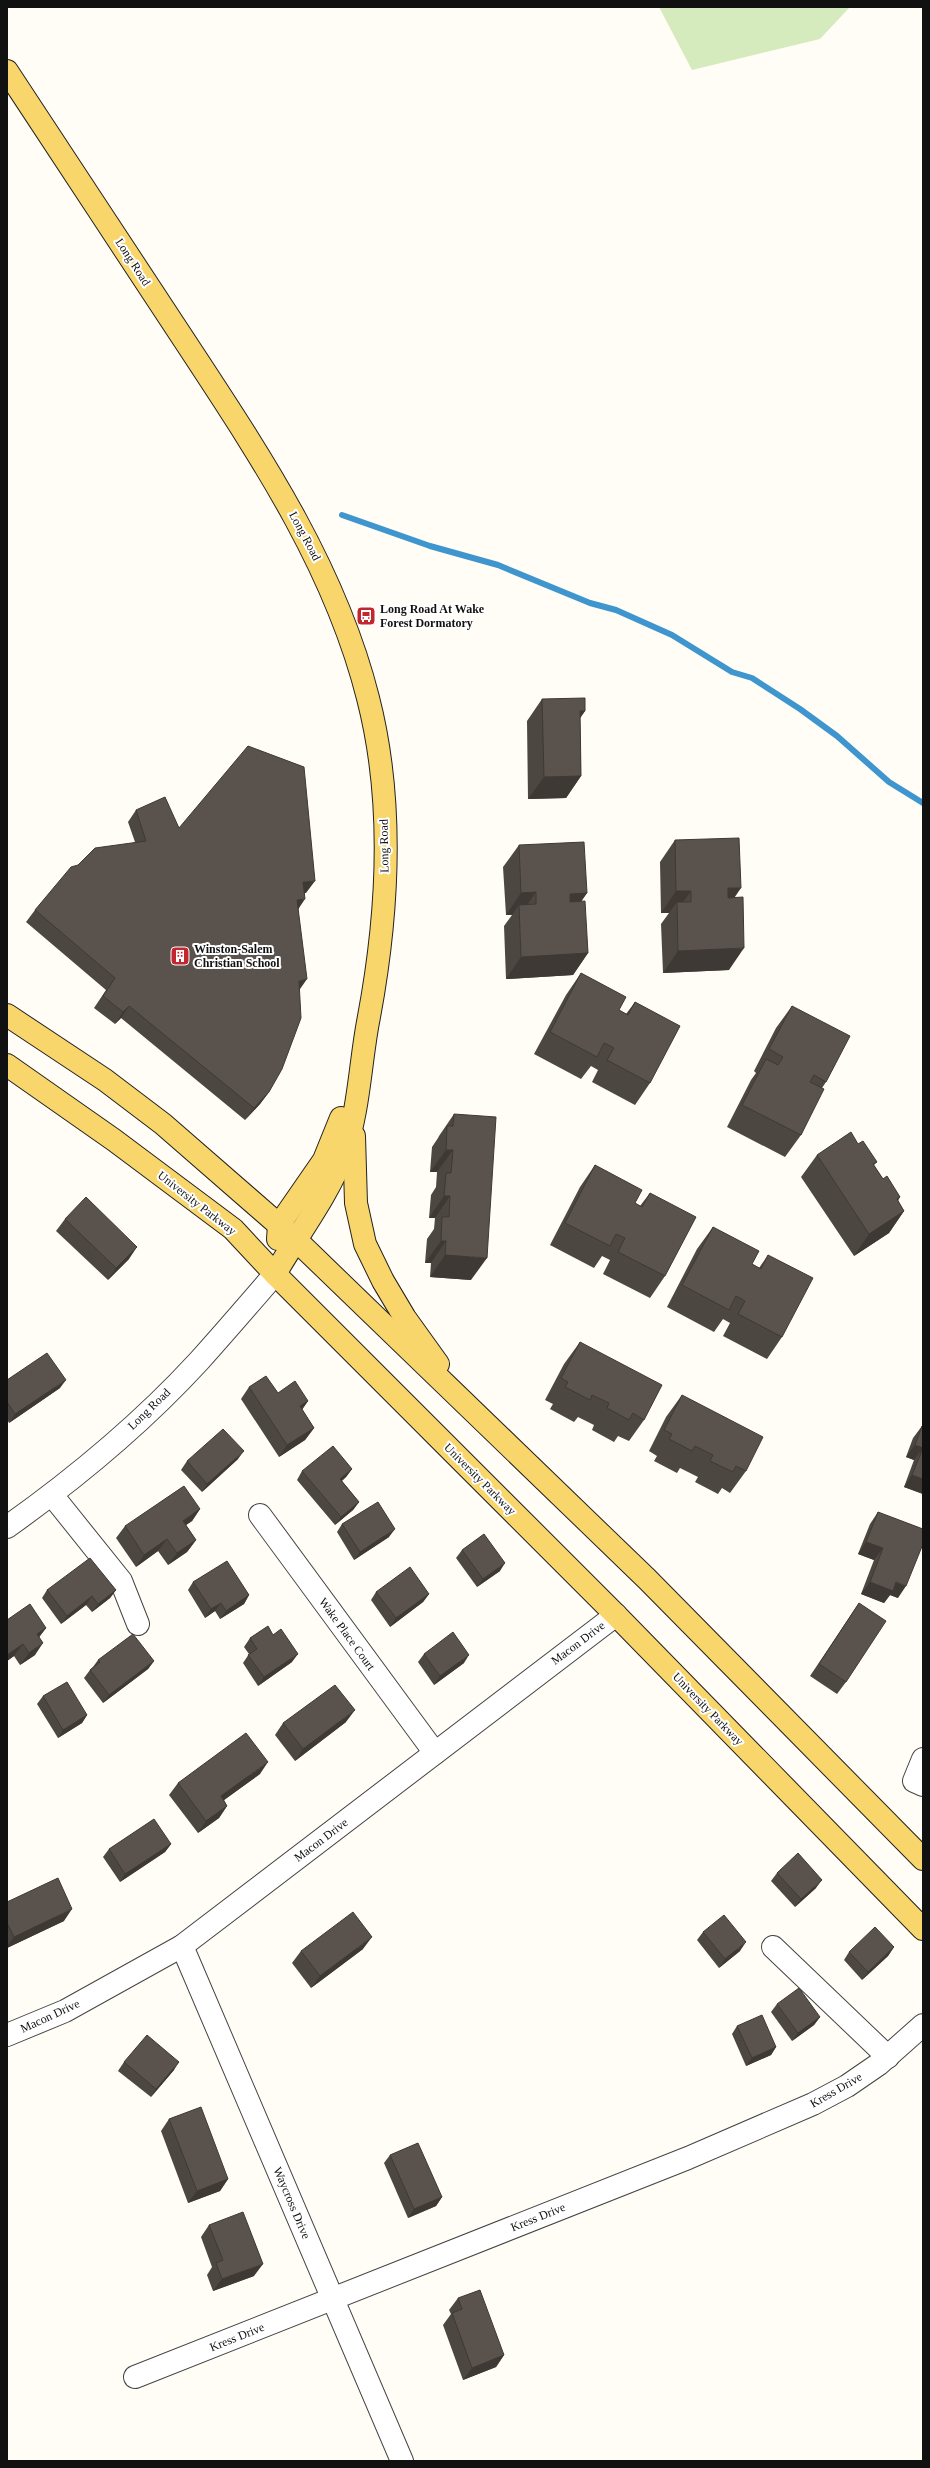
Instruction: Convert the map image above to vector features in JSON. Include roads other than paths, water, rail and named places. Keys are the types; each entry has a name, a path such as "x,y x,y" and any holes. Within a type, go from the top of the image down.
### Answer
{"main road":[{"name":"Long Road","path":"7,71 127,252 283,495 324,572 355,650 369,700 380,769 385,854 381,934 353,1127 343,1156 318,1206 295,1239 275,1274"},
{"path":"7,1015 105,1080 163,1124 295,1239 647,1579 919,1852"},
{"name":"University Parkway","path":"7,1066 114,1140 233,1229 275,1274 616,1615 923,1929"},
{"name":"Long Road","path":"279,1225 324,1160 360,1073"},
{"path":"353,1127 356,1203 365,1244 382,1281 397,1306 436,1360 444,1384"},
{"path":"275,1274 279,1225"}],"street":[{"name":"Long Road","path":"7,1527 52,1495 135,1424 198,1362 275,1274"},
{"path":"52,1495 122,1582 138,1624"},
{"name":"Wake Place Court","path":"260,1515 435,1753"},
{"name":"Macon Drive","path":"7,2035 65,2011 182,1946 616,1615"},
{"path":"923,1759 914,1781 923,1785"},
{"name":"Waycross Drive","path":"182,1946 402,2461"},
{"path":"773,1947 888,2057"},
{"name":"Kress Drive","path":"135,2377 688,2158 813,2104 847,2086 888,2057 923,2025"}],"waterway":[{"path":"342,515 430,546 498,565 590,603 616,610 672,635 732,672 752,678 800,709 837,736 889,782 923,803"}],"place":[{"name":"Long Road At Wake Forest Dormatory","path":"366,616"},
{"name":"Winston-Salem Christian School","path":"180,956"}]}
